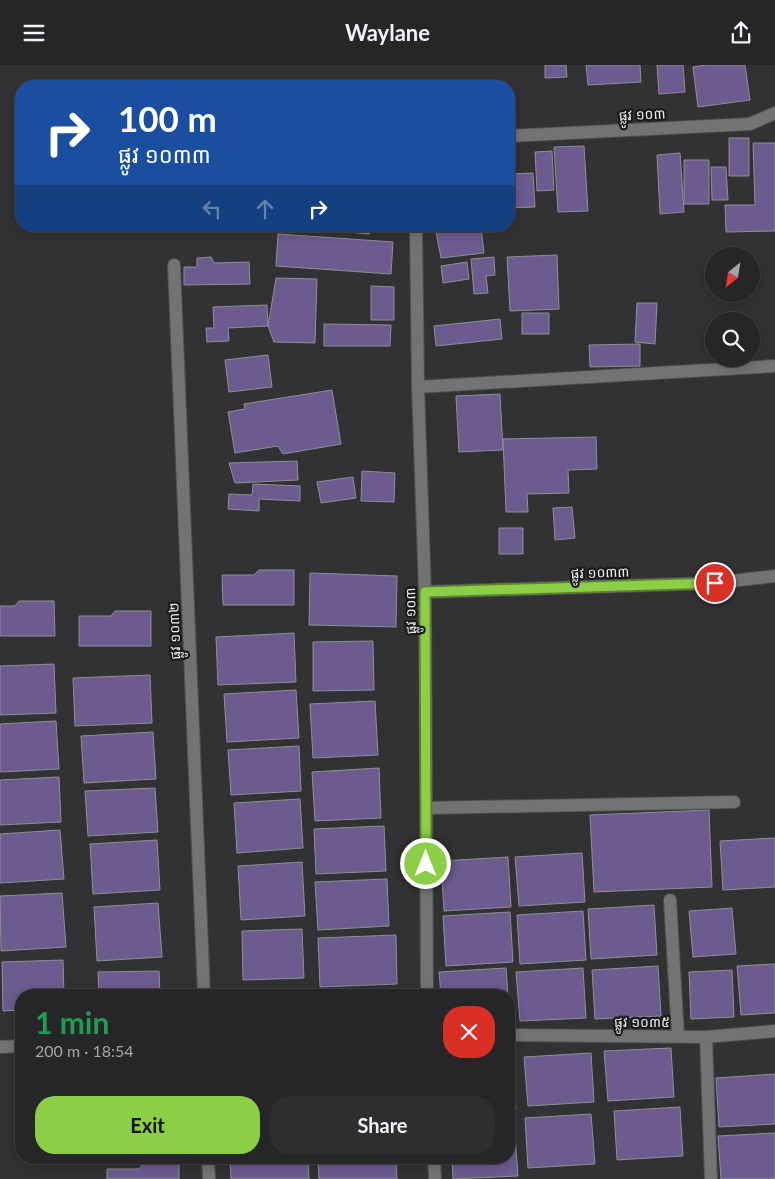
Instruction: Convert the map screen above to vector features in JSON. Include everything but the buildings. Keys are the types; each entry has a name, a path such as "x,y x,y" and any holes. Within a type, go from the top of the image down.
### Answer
{"street":[{"name":"ផ្លូវ ១០៣","path":"515,136 750,124 775,113"},
{"name":"ផ្លូវ ១០៣","path":"416,232 418,387 425,592 427,989"},
{"name":"ផ្លូវ ១០៣២","path":"174,265 204,989"},
{"path":"418,387 775,366"},
{"name":"ផ្លូវ ១០៣៣","path":"425,592 715,583 775,575"},
{"path":"426,808 734,802"},
{"path":"670,900 678,1036"},
{"name":"ផ្លូវ ១០៣៥","path":"515,1035 706,1037 775,1031"},
{"path":"706,1037 711,1179"},
{"path":"0,1047 15,1046"},
{"path":"208,1164 209,1179"},
{"path":"434,1164 435,1179"}],"route":[{"path":"426,864 425,592 715,583"}]}
